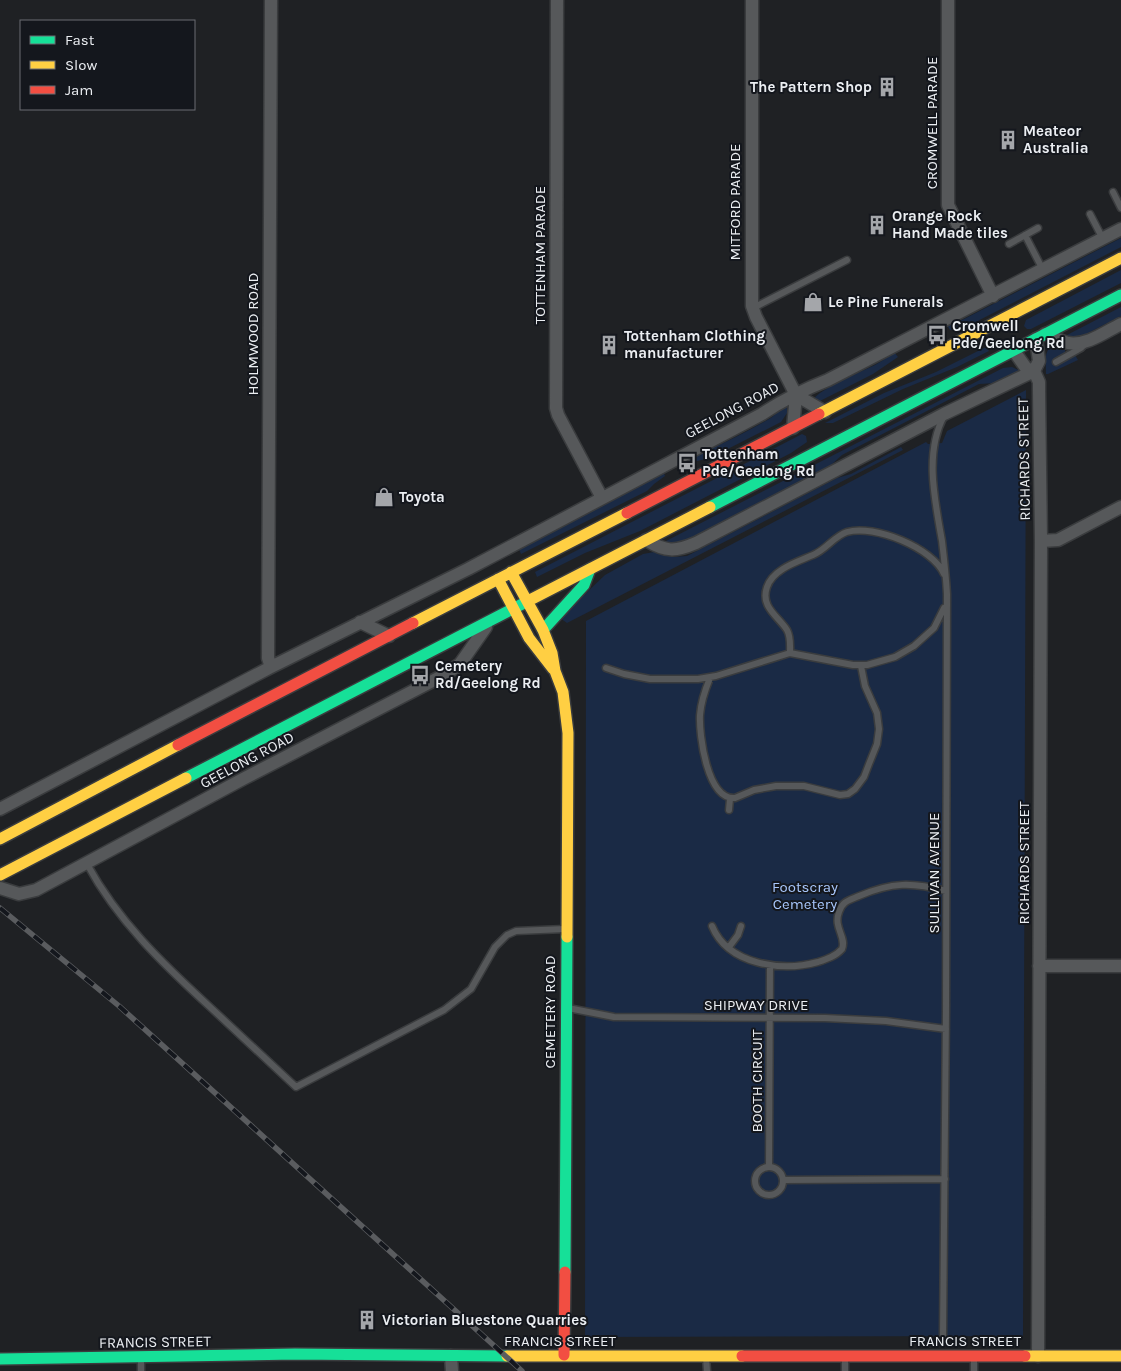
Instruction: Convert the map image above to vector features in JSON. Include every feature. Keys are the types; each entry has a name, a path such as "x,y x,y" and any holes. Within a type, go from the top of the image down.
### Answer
{"main road":[{"path":"0,839 511,572 792,428 811,424 825,412 1005,325 1121,258"},
{"name":"GEELONG ROAD","path":"0,875 513,610 1013,347 1121,295"},
{"path":"829,433 844,437"},
{"path":"543,630 584,585 590,569"},
{"name":"CEMETERY ROAD","path":"511,572 543,630 552,653 555,671 563,692 568,733 564,1355"},
{"name":"CEMETERY ROAD","path":"498,579 513,610 544,661 555,671"},
{"name":"FRANCIS STREET","path":"0,1359 22,1365 141,1358 285,1354 451,1356 1121,1356"}],"street":[{"name":"HOLMWOOD ROAD","path":"271,0 268,658 271,667"},
{"name":"TOTTENHAM PARADE","path":"558,0 556,408 602,498"},
{"name":"MITFORD PARADE","path":"752,0 752,308 796,395"},
{"name":"CROMWELL PARADE","path":"948,0 948,205 993,296"},
{"name":"GEELONG ROAD","path":"0,809 271,667 488,558 796,395 1121,230"},
{"path":"1036,336 1070,343 1088,341 1121,324"},
{"name":"RICHARDS STREET","path":"1036,336 1039,361 1034,371 1039,382 1040,391 1041,541 1038,1356"},
{"path":"1013,347 1026,368 1034,371"},
{"path":"646,540 658,547 672,550 681,549 696,543 944,414 1034,371"},
{"path":"792,428 796,395 825,412"},
{"path":"1041,541 1058,540 1121,507"},
{"name":"CEMETERY ROAD","path":"488,558 498,579"},
{"name":"GEELONG ROAD","path":"0,888 11,893 27,894 449,672 462,662 490,621"},
{"path":"360,622 389,636"},
{"path":"1040,966 1121,966"},
{"path":"451,1356 452,1371"}],"lane":[{"path":"1113,192 1121,208"},
{"path":"1090,214 1103,239"},
{"path":"1009,244 1038,228"},
{"path":"1025,235 1043,270"},
{"path":"752,308 847,260"},
{"path":"1056,362 1081,348 1088,341"},
{"name":"SULLIVAN AVENUE","path":"944,414 936,434 933,479 947,594 944,1335"},
{"path":"790,653 788,632 772,614 768,605 766,592 769,583 783,570 819,552 841,534 864,530 895,537 936,561 942,568 946,582"},
{"path":"606,668 630,675 650,678 682,680 710,678 790,653 861,666 906,652 928,635 939,620 944,609 947,594"},
{"path":"710,678 701,705 701,737 711,777 720,790 730,798 737,798 764,788 783,785 804,786 840,795 848,794 855,789 870,764 877,744 879,729 877,713 865,686 861,666"},
{"path":"729,810 730,798"},
{"path":"87,864 100,888 122,918 170,970 296,1087 450,1006 471,988 495,947 507,935 516,931 566,929"},
{"path":"712,926 717,936 729,948 745,957 770,966 806,964 822,960 838,953 842,949 844,943 838,927 838,916 843,904 848,900 878,888 895,884 918,884 946,891"},
{"path":"729,948 738,935 741,926"},
{"name":"BOOTH CIRCUIT","path":"769,1167 770,966"},
{"name":"SHIPWAY DRIVE","path":"567,1008 614,1017 821,1018 874,1020 946,1029"},
{"path":"769,1167 778,1171 783,1180 781,1187 775,1194 767,1195 758,1191 755,1184 755,1176 761,1169 769,1167"},
{"path":"783,1180 945,1179"},
{"path":"706,1356 707,1371"},
{"path":"845,1356 845,1371"},
{"path":"974,1356 974,1371"},
{"path":"140,1371 141,1358"}],"green space":[{"path":"1121,238 1121,247 964,328 950,330 947,325 964,319"},
{"path":"1121,270 1121,283 1031,329 1027,329 1024,326 1026,320"},
{"path":"1121,307 1121,316 1086,334 1068,338 1065,336"},
{"path":"1054,344 1065,348 1065,353 1054,359 1057,364 1075,355 1078,360 1046,374 1047,353"},
{"path":"986,347 989,351 957,367 903,389 833,423 825,423 884,393 936,372"},
{"path":"894,352 898,357 873,374 820,401 814,399 817,395 875,365"},
{"path":"1012,367 1021,371 997,383 979,384 842,455 830,466 683,542 666,545 666,541 1003,368"},
{"name":"Footscray Cemetery","path":"1026,390 1023,1336 585,1337 586,621 926,442 928,444 942,443 947,431"},
{"path":"787,406 787,413 781,422 710,458 689,463 686,459 749,430"},
{"path":"802,434 806,436 807,442 791,453 640,531 585,553 537,577 535,572"},
{"path":"901,447 903,450 567,623 560,618 605,575 643,554 654,552 674,557 687,556"},
{"path":"663,471 665,476 647,491 521,554 519,549 527,544 647,482"}],"railway":[{"path":"0,908 119,1006 522,1371"}],"traffic: fast":[{"path":"710,507 1121,295"},
{"path":"543,630 584,585 590,569"},
{"path":"186,778 528,601"},
{"path":"565,1272 567,937"},
{"path":"0,1359 295,1354 507,1356"}],"traffic: slow":[{"path":"819,414 1121,258"},
{"path":"528,601 710,507"},
{"path":"413,623 627,513"},
{"path":"511,572 543,630 552,653 555,671 563,692 568,733 567,937"},
{"path":"498,579 529,638 553,669"},
{"path":"0,839 178,745"},
{"path":"0,875 186,778"},
{"path":"507,1356 742,1356"},
{"path":"1025,1356 1121,1356"}],"traffic: jam":[{"path":"627,513 819,414"},
{"path":"178,745 413,623"},
{"path":"564,1355 565,1272"},
{"path":"742,1356 1025,1356"}],"place":[{"name":"The Pattern Shop","path":"887,87"},
{"name":"Meateor Australia","path":"1008,140"},
{"name":"Orange Rock Hand Made tiles","path":"877,225"},
{"name":"Le Pine Funerals","path":"813,302"},
{"name":"Cromwell Pde/Geelong Rd","path":"937,335"},
{"name":"Tottenham Clothing manufacturer","path":"609,345"},
{"name":"Tottenham Pde/Geelong Rd","path":"687,463"},
{"name":"Toyota","path":"384,497"},
{"name":"Cemetery Rd/Geelong Rd","path":"420,675"},
{"name":"Victorian Bluestone Quarries","path":"367,1320"}]}
